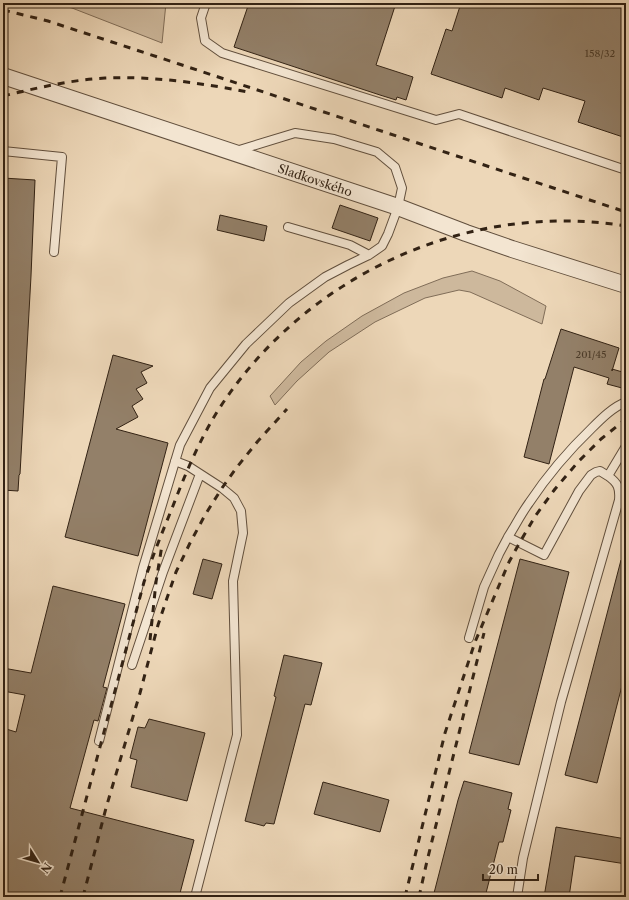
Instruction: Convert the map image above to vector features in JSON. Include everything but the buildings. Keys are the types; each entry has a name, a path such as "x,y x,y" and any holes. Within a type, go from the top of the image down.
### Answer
{"street":[{"name":"Sladkovského","path":"3,76 398,207 472,236 626,286"}],"lane":[{"path":"206,3 201,18 205,41 222,53 436,120 459,114 626,170"},
{"path":"99,741 142,568 180,444 210,388 246,344 289,303 325,277 348,264 369,255 382,246 398,207 402,188 396,167 377,152 334,139 295,133 232,152"},
{"path":"3,151 62,157 54,252"},
{"path":"288,227 350,245 369,255"},
{"path":"469,638 484,587 508,537 528,504 563,457 579,440 601,419 615,408 626,402"},
{"path":"608,476 626,446"},
{"path":"175,461 188,466 222,488 234,498 241,511 243,533 233,581 237,735 195,897"},
{"path":"508,537 544,555 579,492 591,475 600,471 614,480 617,485 619,500 562,702 523,858 517,897"},
{"path":"132,665 163,572 200,474"}],"shaded area":[{"path":"51,3 166,3 162,43 72,8"},
{"path":"472,271 500,281 546,306 542,324 470,292 459,290 425,298 375,322 329,352 297,381 275,405 270,396 301,362 326,341 362,316 404,293 443,278"}],"railway":[{"path":"3,10 48,21 626,212"},
{"path":"3,96 66,82 105,78 141,78 177,81 248,92"},
{"path":"60,897 150,564 186,473 204,436 217,412 253,364 295,322 342,287 394,258 449,238 507,225 566,221 626,226"},
{"path":"83,897 106,808 140,693 158,625 176,572 205,515 222,488 258,441 287,409"},
{"path":"405,897 445,733 475,642 509,562 536,515 555,489 578,462 601,439 626,419"},
{"path":"150,640 156,582 162,545"},
{"path":"419,897 484,633"}]}
